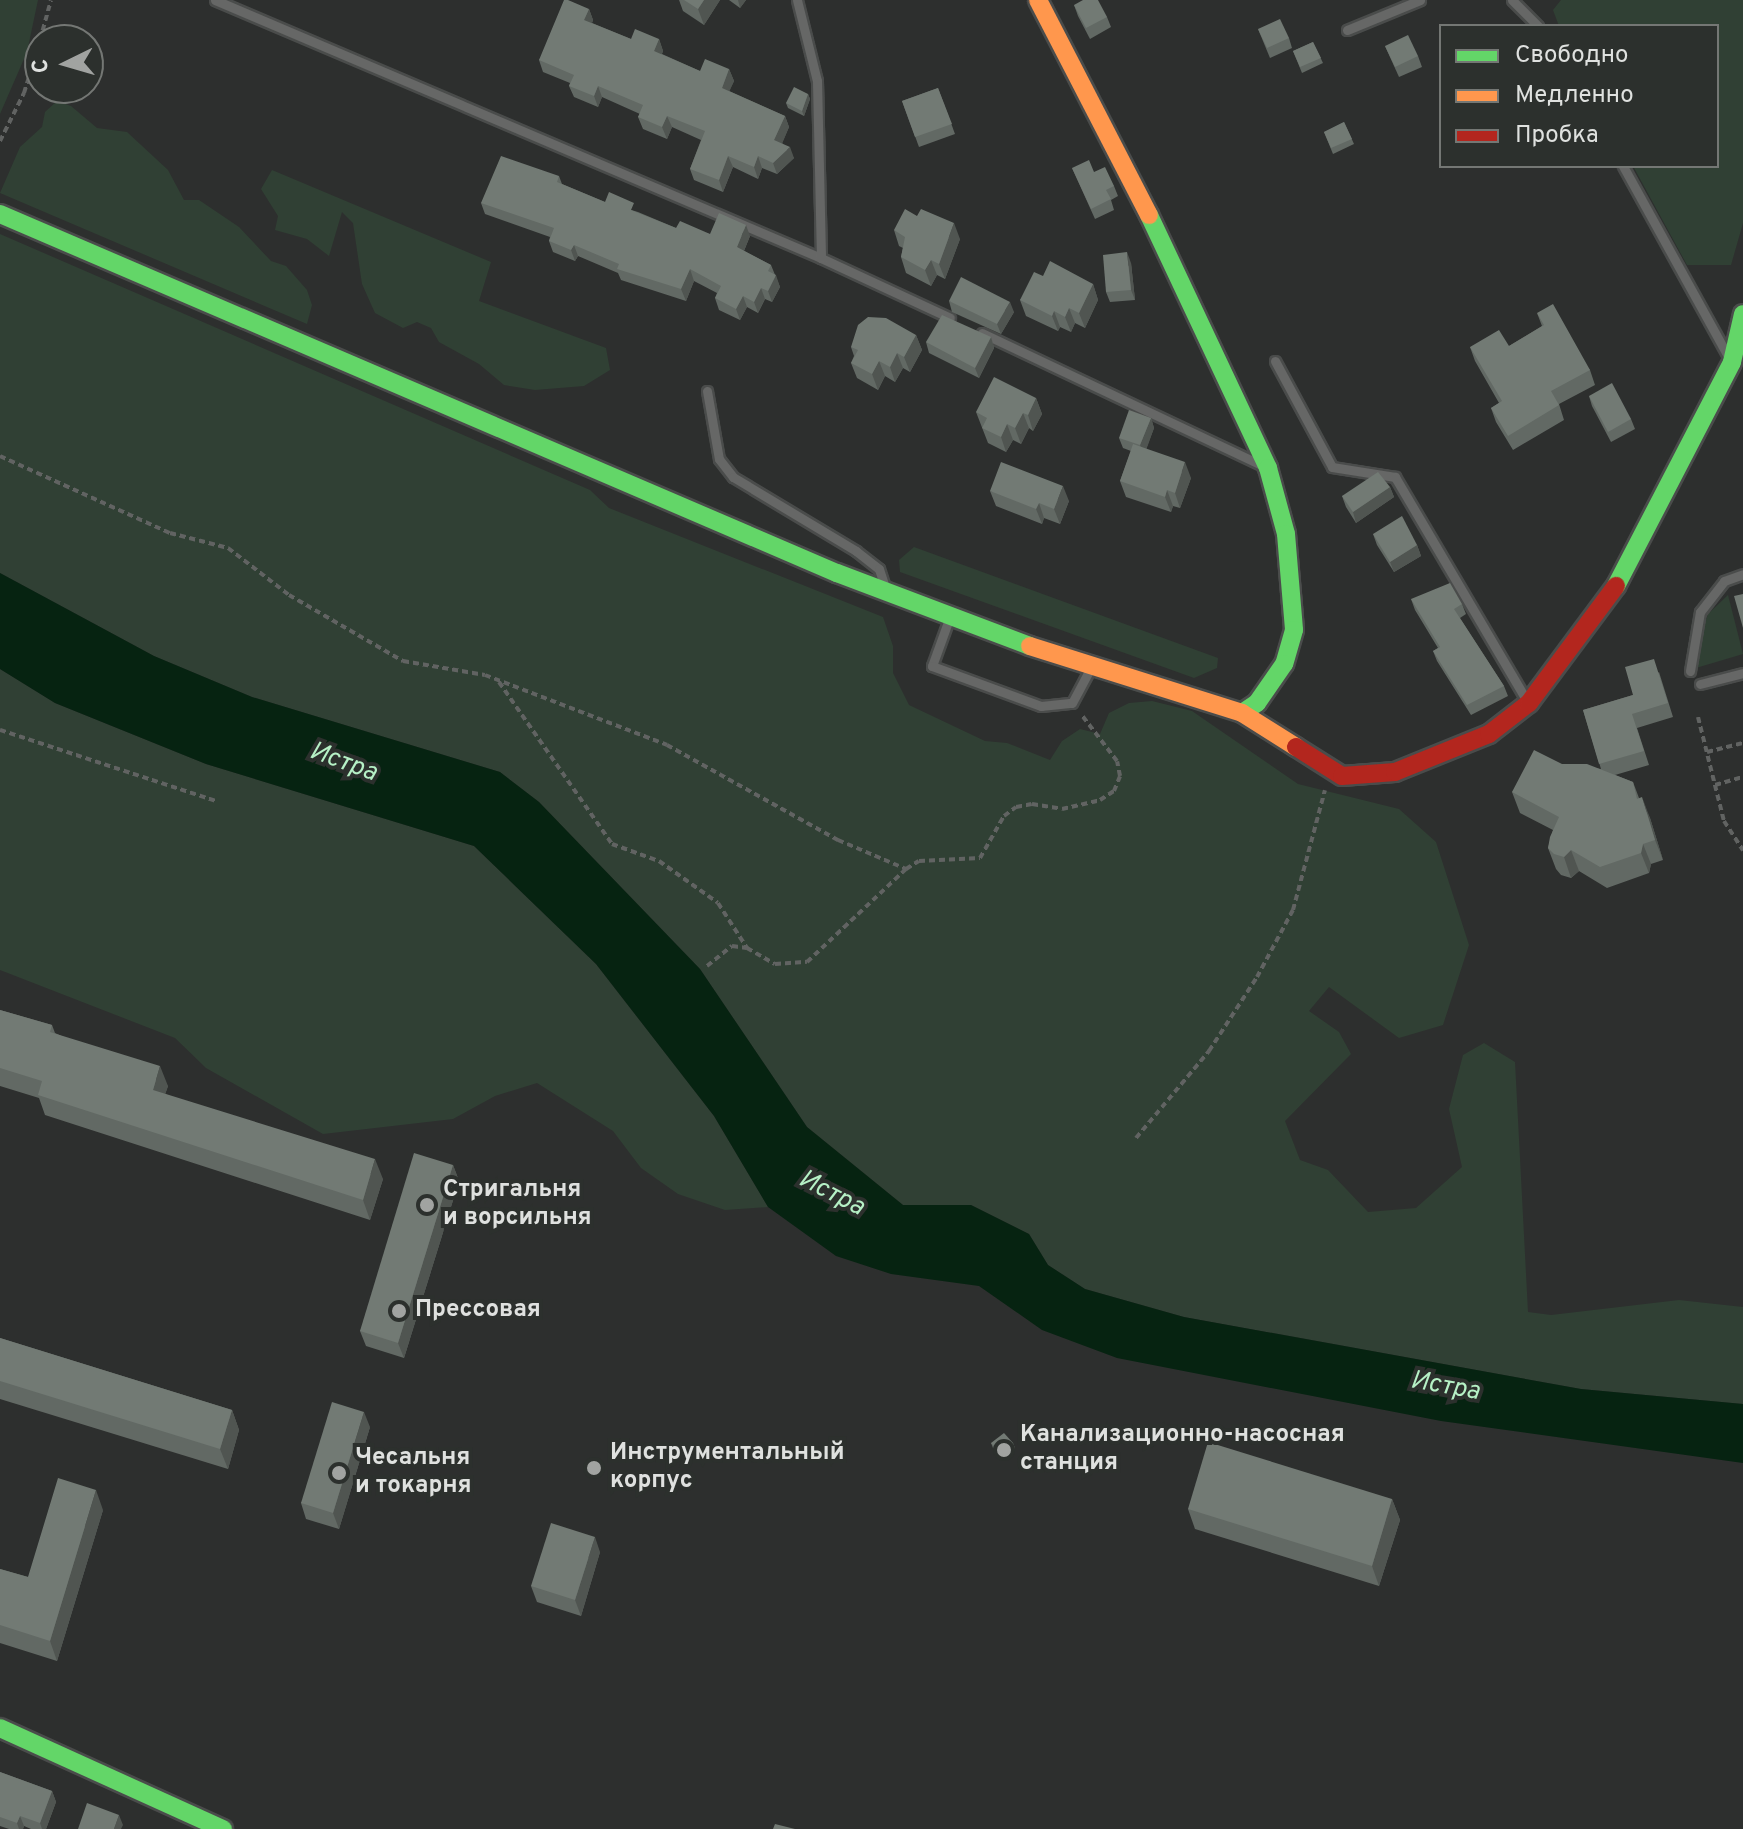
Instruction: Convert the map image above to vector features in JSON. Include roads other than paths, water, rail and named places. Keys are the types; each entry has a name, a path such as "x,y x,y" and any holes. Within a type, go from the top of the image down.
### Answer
{"street":[{"path":"1038,0 1192,297 1268,468 1286,534 1294,630 1284,664 1257,703 1242,713"},
{"path":"0,214 887,591 1093,665 1242,713 1329,771 1366,776 1446,755 1489,734 1529,703 1605,607 1737,364 1743,314"},
{"path":"0,1728 223,1829"}],"lane":[{"path":"215,0 821,258 1268,468"},
{"path":"797,0 817,81 821,258"},
{"path":"1347,30 1420,0"},
{"path":"1512,0 1536,24"},
{"path":"1624,168 1737,364"},
{"path":"1275,361 1332,467 1395,477 1529,703"},
{"path":"707,391 719,459 733,477 856,551 879,569 887,591"},
{"path":"1690,671 1700,612 1724,581 1743,574"},
{"path":"950,615 932,666 1041,706 1072,703 1093,665"},
{"path":"1700,684 1743,673"}],"water":[{"name":"Истра","path":"0,573 154,656 252,697 500,772 539,802 700,969 807,1127 903,1205 971,1205 1029,1234 1048,1265 1085,1289 1184,1317 1581,1389 1743,1404 1743,1463 1441,1421 1117,1358 1042,1330 979,1286 891,1274 836,1256 768,1207 714,1116 596,964 474,846 206,764 55,703 0,669"}],"place":[{"name":"Стригальня и ворсильня","path":"427,1205"},
{"name":"Прессовая","path":"399,1311"},
{"name":"Канализационно-насосная станция","path":"1004,1450"},
{"name":"Инструментальный корпус","path":"594,1468"},
{"name":"Чесальня и токарня","path":"339,1473"}]}
